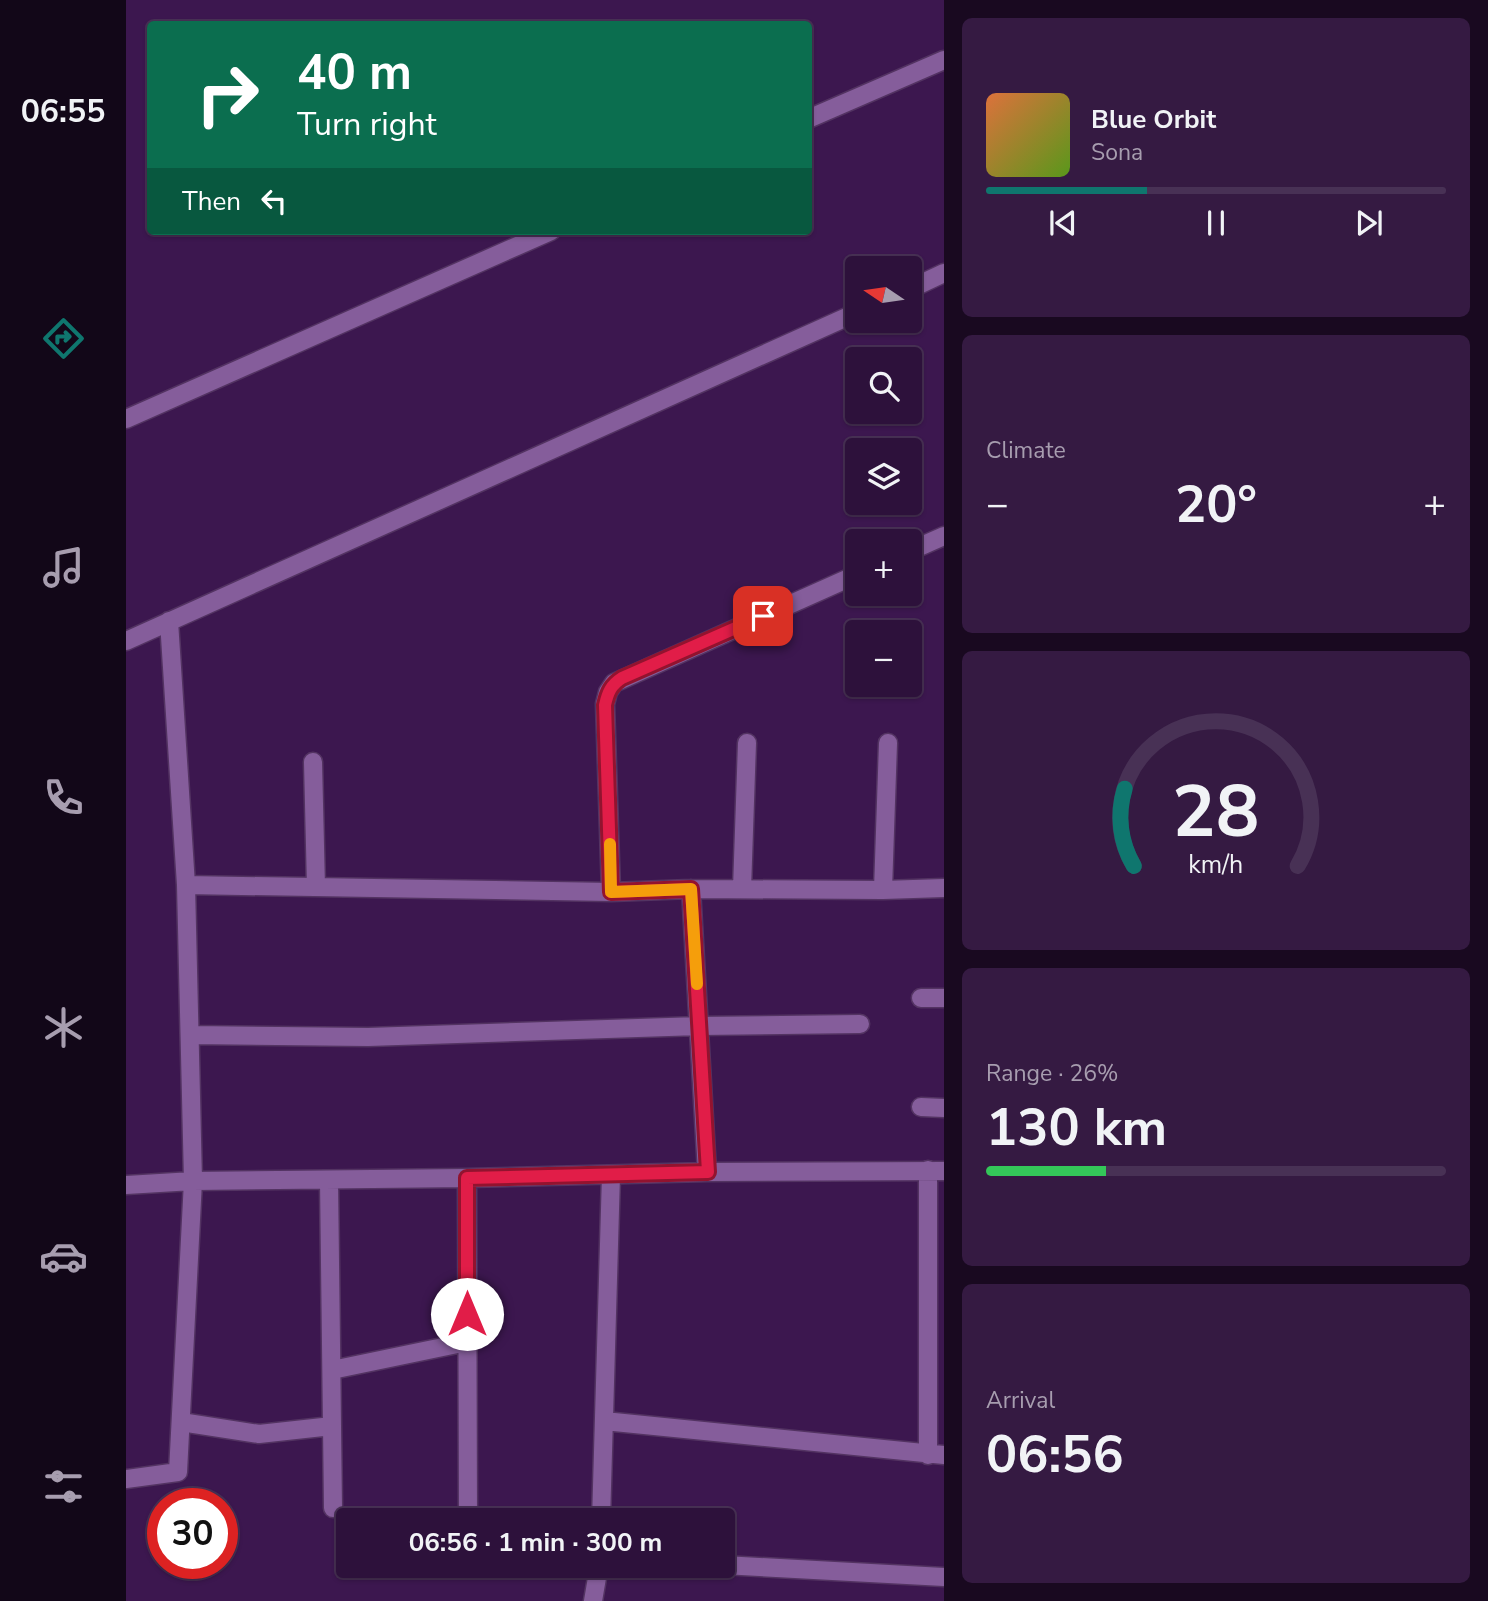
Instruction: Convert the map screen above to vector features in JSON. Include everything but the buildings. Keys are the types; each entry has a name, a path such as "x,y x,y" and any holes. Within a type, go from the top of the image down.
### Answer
{"street":[{"path":"812,117 944,60"},
{"path":"126,419 542,235"},
{"path":"922,283 944,273"},
{"path":"126,641 845,318"},
{"path":"922,546 944,536"},
{"path":"611,892 605,705 608,692 614,683 845,581"},
{"path":"126,1479 178,1472 181,1422 192,1181 190,1035 186,885 169,621"},
{"path":"742,889 747,743"},
{"path":"883,890 888,743"},
{"path":"313,762 316,887"},
{"path":"186,885 611,892 944,888"},
{"path":"691,889 708,1172"},
{"path":"921,998 944,998"},
{"path":"190,1035 368,1037 699,1026 860,1024"},
{"path":"921,1107 944,1108"},
{"path":"126,1185 192,1181 936,1170 936,1455 604,1420"},
{"path":"601,1508 611,1175"},
{"path":"467,1178 468,1508"},
{"path":"329,1180 333,1508"},
{"path":"332,1370 467,1342"},
{"path":"181,1422 260,1434 332,1426"},
{"path":"735,1566 944,1577"},
{"path":"593,1601 597,1578"}],"slow traffic":[{"path":"610,844 611,892 691,889 697,984"}],"route":[{"path":"467,1314 467,1178 708,1172 691,889 611,892 605,705 608,692 614,683 622,678 763,616"}]}
